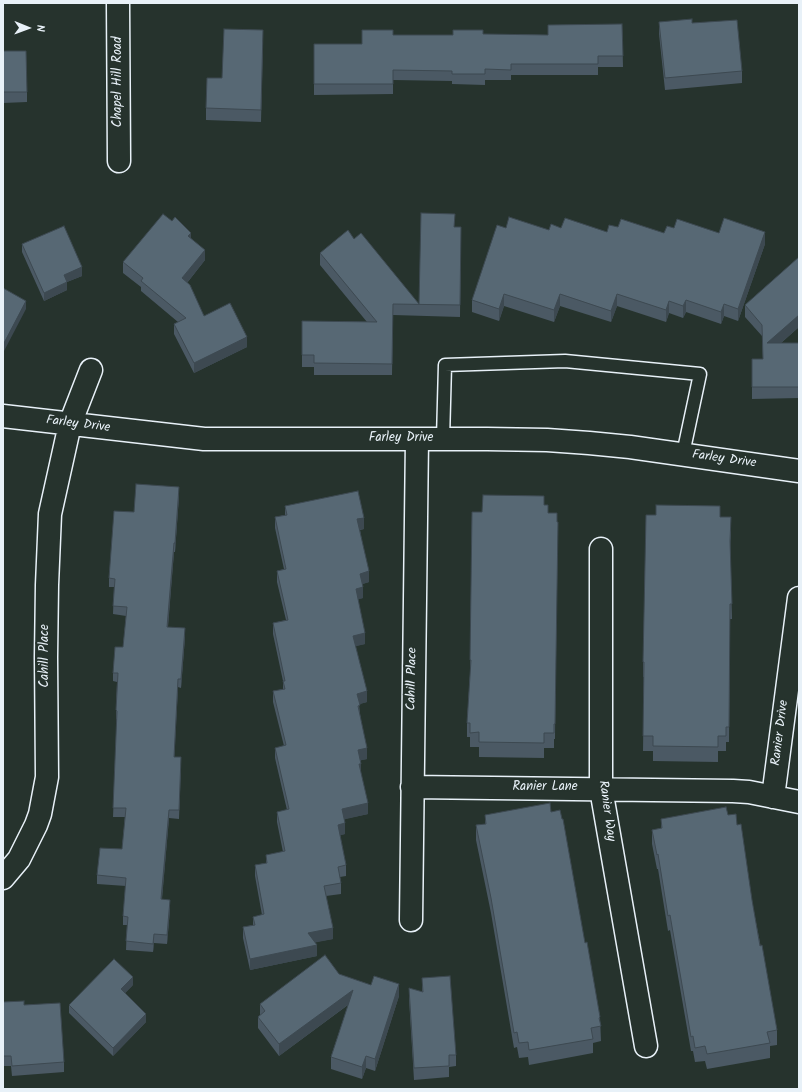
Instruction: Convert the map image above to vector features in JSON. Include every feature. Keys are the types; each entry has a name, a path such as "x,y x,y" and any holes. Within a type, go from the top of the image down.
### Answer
{"street":[{"name":"Chapel Hill Road","path":"118,3 119,161"},
{"name":"Cahill Place","path":"3,878 19,859 36,825 40,814 47,777 46,641 50,514 70,424 91,370"},
{"name":"Farley Drive","path":"3,416 204,439 554,440 630,447 799,471"},
{"name":"Cahill Place","path":"411,920 417,439"},
{"name":"Ranier Way","path":"601,549 601,789 646,1046"},
{"name":"Ranier Drive","path":"773,797 799,598"},
{"name":"Ranier Lane","path":"412,787 733,790 799,802"}],"lane":[{"path":"444,439 445,366 565,361 700,374 683,454"}],"building":[{"path":"692,19 692,23 737,20 742,71 665,78 659,22"},
{"path":"622,24 623,56 598,56 598,64 511,64 511,70 485,69 485,74 452,74 452,71 393,70 393,84 314,84 314,44 362,44 362,30 393,30 393,35 453,35 453,30 483,30 483,34 548,35 548,25"},
{"path":"224,29 263,30 261,110 206,108 207,78 222,78"},
{"path":"3,51 26,51 27,92 3,92"},
{"path":"421,213 455,214 454,227 461,227 460,305 393,304 392,364 314,363 314,355 302,355 302,321 377,322 320,253 348,230 354,239 361,233 419,304"},
{"path":"163,214 172,221 175,217 191,233 188,236 205,250 182,278 190,285 204,316 230,303 247,337 194,363 174,324 186,318 141,281 143,278 123,262"},
{"path":"509,217 549,230 551,224 561,228 565,218 607,232 609,225 618,227 621,219 664,233 667,226 674,228 677,219 719,233 724,218 765,232 738,309 724,304 721,312 686,300 683,306 669,301 666,310 617,294 611,311 560,294 554,310 504,294 499,309 472,300 497,225 506,228"},
{"path":"64,226 82,267 64,275 67,282 44,293 22,244"},
{"path":"799,257 799,315 767,343 799,343 799,387 752,387 752,359 763,359 762,325 745,305"},
{"path":"3,288 26,301 3,345"},
{"path":"136,484 179,487 167,627 185,628 181,679 178,679 174,757 181,757 179,810 169,810 161,899 170,900 167,935 154,934 153,944 126,941 128,917 123,916 126,878 97,875 100,848 122,849 126,808 113,808 118,673 113,673 115,647 123,647 127,607 113,606 115,579 109,578 114,511 134,512"},
{"path":"358,491 364,518 357,519 369,571 360,574 363,587 356,589 365,633 353,636 367,691 357,694 360,705 358,706 367,748 358,750 361,764 359,764 368,803 342,809 345,823 338,825 346,865 338,867 341,883 324,886 333,928 308,933 317,945 250,959 243,927 255,925 253,917 264,914 255,865 267,863 266,855 285,851 277,812 289,809 275,748 286,745 273,691 285,689 283,681 285,681 273,623 288,620 277,571 286,569 275,517 287,515 285,506"},
{"path":"483,495 544,496 544,505 548,505 548,513 557,513 555,724 554,733 544,733 544,743 479,742 479,732 470,733 470,723 467,723 471,660 472,512 482,512"},
{"path":"656,505 720,506 720,517 731,517 730,541 732,604 730,604 729,727 726,727 726,736 718,736 718,747 653,746 653,736 643,736 646,515 656,515"},
{"path":"550,803 551,812 560,810 563,819 585,943 587,942 601,1026 591,1028 593,1039 529,1050 528,1042 519,1043 517,1032 514,1033 491,898 476,825 486,824 485,815"},
{"path":"726,807 728,815 736,814 737,825 741,824 760,946 762,945 777,1030 767,1032 770,1043 707,1054 705,1046 695,1048 693,1036 691,1037 670,915 668,916 658,854 657,855 652,830 662,828 661,819"},
{"path":"325,955 339,974 371,985 374,976 399,984 375,1059 366,1056 362,1067 331,1057 353,990 279,1044 258,1017 265,1011 260,1004"},
{"path":"114,959 133,977 121,989 146,1014 113,1048 69,1005"},
{"path":"450,976 456,1055 449,1055 449,1066 414,1068 409,988 423,992 422,978"},
{"path":"24,1001 24,1005 60,1003 64,1062 12,1066 11,1056 3,1056 3,1002"}]}
